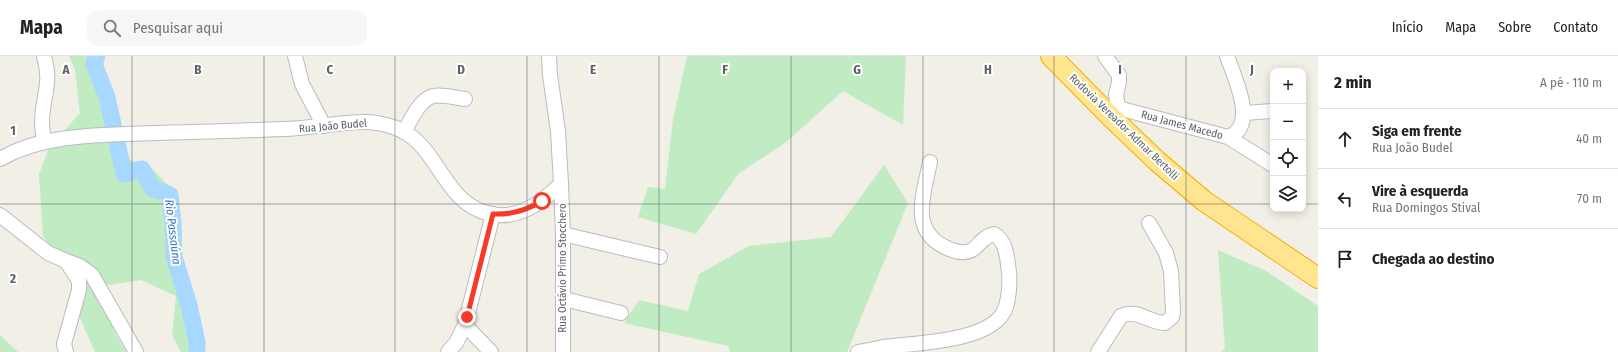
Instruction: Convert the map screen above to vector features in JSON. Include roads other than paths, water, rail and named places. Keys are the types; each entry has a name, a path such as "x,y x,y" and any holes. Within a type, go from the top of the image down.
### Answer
{"highway":[{"name":"Rodovia Vereador Admar Bertolli","path":"1051,56 1115,112 1157,161 1204,201 1318,278"}],"street":[{"path":"44,56 48,70 48,82 42,121 44,142"},
{"path":"295,56 302,84 324,126"},
{"path":"549,56 550,75 558,131 561,184"},
{"path":"1105,56 1119,75 1115,112"},
{"path":"1227,56 1244,113 1270,111"},
{"path":"404,132 423,102 428,98 440,96 464,99"},
{"name":"Rua James Macedo","path":"1115,112 1228,137 1237,132 1242,123 1244,113"},
{"name":"Rua João Budel","path":"0,159 11,153 44,142 76,137 116,134 287,129 367,122 378,123 404,132 424,149 459,197 470,206 482,212 504,215 518,212 532,207 542,201 561,184"},
{"path":"1228,137 1270,163"},
{"path":"858,352 884,347 945,340 975,333 990,326 1001,316 1008,303 1010,276 1005,247 999,237 994,234 984,239 972,250 963,253 951,250 936,243 924,226 921,212 930,162"},
{"name":"Rua Octávio Primo Stocchero","path":"561,184 564,299 562,352"},
{"path":"448,352 456,343 465,325 493,214"},
{"path":"0,215 48,253 80,266 92,275 136,352"},
{"path":"1098,352 1121,316 1133,313 1160,323 1165,323 1172,317 1173,303 1169,262 1166,253 1149,224"},
{"path":"563,234 660,257"},
{"path":"66,261 79,280 79,290 64,344 66,352"},
{"path":"564,299 621,313"},
{"path":"465,325 491,352"},
{"path":"884,347 917,352"}],"waterway":[{"name":"Rio Passaúna","path":"97,56 94,64 107,97 124,174 142,169 152,188 170,195 174,257 189,305 197,342 197,352"}]}
